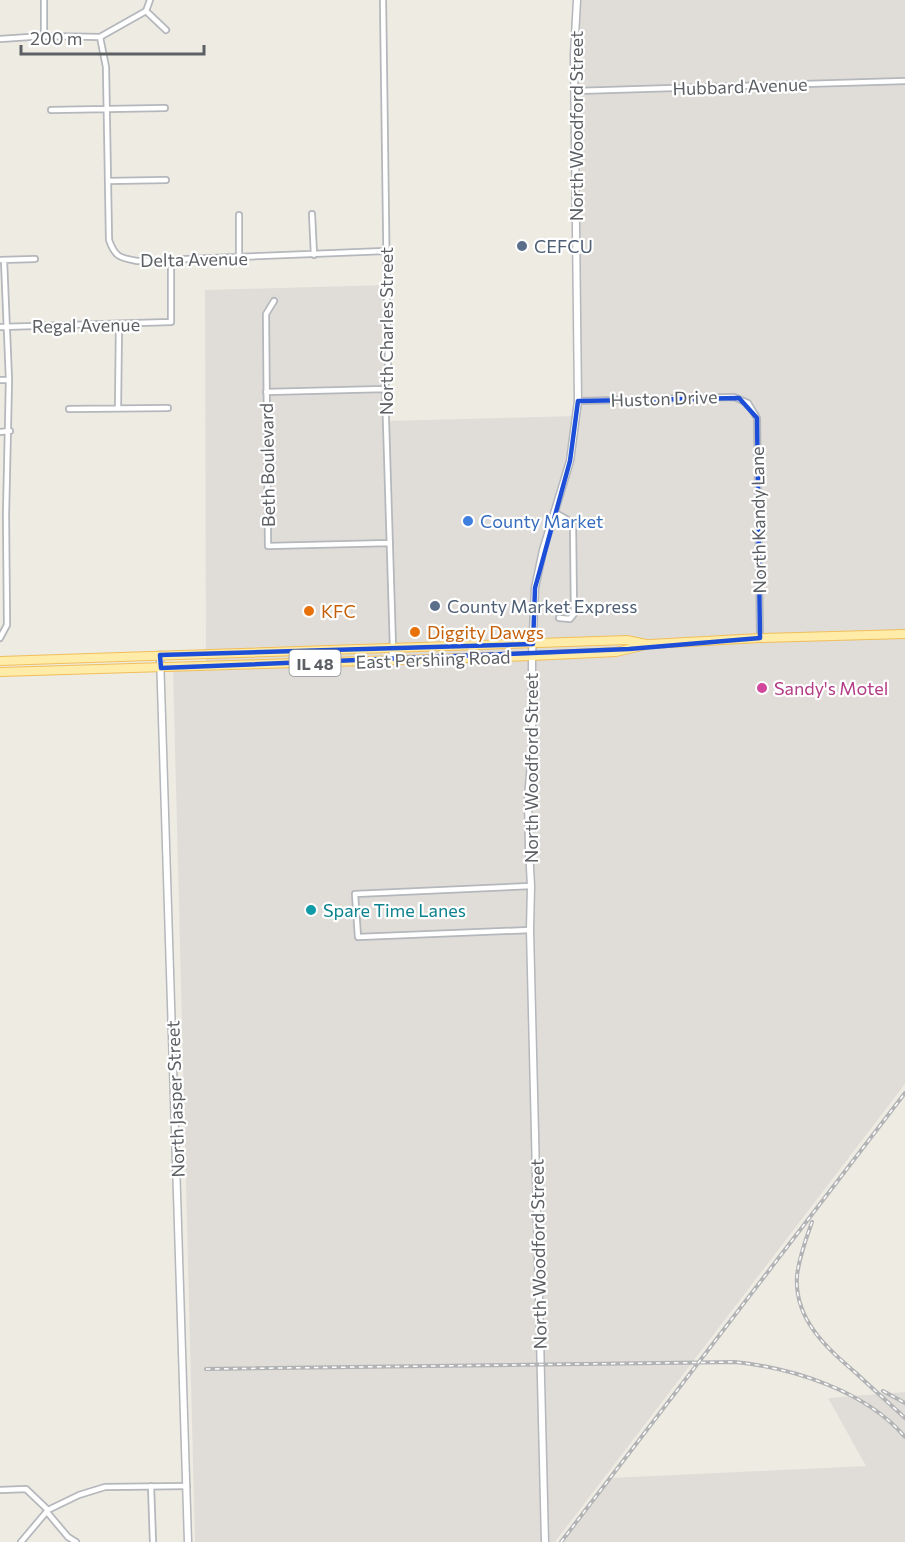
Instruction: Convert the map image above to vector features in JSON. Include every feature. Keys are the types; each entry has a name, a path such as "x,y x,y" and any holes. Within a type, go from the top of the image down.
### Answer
{"main road":[{"name":"East Pershing Road","path":"0,672 532,656 616,652 650,645 760,638 905,634"},
{"name":"East Pershing Road","path":"0,661 491,643 533,644 627,640 650,645"}],"street":[{"path":"44,0 45,36"},
{"path":"0,39 45,36 100,37 146,11 150,0"},
{"name":"North Charles Street","path":"383,0 388,366 385,389 393,648 390,661"},
{"name":"North Woodford Street","path":"545,1542 528,797 532,753 535,588 543,550 570,460 578,401 574,55 577,0"},
{"path":"146,11 166,30"},
{"name":"Delta Avenue","path":"100,37 106,67 109,240 113,252 122,258 137,261 171,261 385,251"},
{"name":"Hubbard Avenue","path":"576,91 905,81"},
{"path":"51,110 165,108"},
{"path":"108,181 166,180"},
{"path":"312,214 314,255"},
{"path":"239,215 239,258"},
{"path":"0,638 7,625 6,515 10,431 7,326 2,260 35,259"},
{"name":"Regal Avenue","path":"0,327 171,322 171,261"},
{"name":"Beth Boulevard","path":"274,301 266,314 268,546 390,543"},
{"path":"118,408 119,324"},
{"path":"0,380 9,380"},
{"path":"266,392 385,389"},
{"name":"Huston Drive","path":"578,401 734,397 748,404"},
{"name":"North Kandy Lane","path":"748,404 757,418 760,638"},
{"path":"69,409 168,408"},
{"path":"0,432 10,431"},
{"path":"0,476 7,476"},
{"path":"554,512 573,523 574,614 570,619 559,618"},
{"path":"0,515 6,515"},
{"path":"0,558 7,558"},
{"path":"0,589 7,588"},
{"name":"North Jasper Street","path":"160,656 188,1542"},
{"path":"530,930 358,937 356,894 531,886"},
{"path":"151,1486 153,1542"},
{"path":"21,1542 47,1511 79,1495 105,1487 187,1486"},
{"path":"0,1490 26,1489 68,1537 76,1542"}],"highlighted area":[{"path":"739,398 757,418 760,638 629,649 161,668 160,655 533,644 535,588 570,461 578,401"}],"shaded area":[{"path":"577,0 905,0 905,1084 555,1542 195,1542 173,668 206,666 205,290 386,285 387,421 577,416 575,136"},
{"path":"905,1392 905,1542 561,1542 611,1478 866,1466 828,1398"}],"railway":[{"path":"561,1542 905,1093"},
{"path":"812,1222 797,1276 797,1292 807,1319 824,1343 905,1418"},
{"path":"206,1369 735,1362 781,1370 827,1384 870,1407 905,1437"},
{"path":"883,1391 905,1403"}],"place":[{"name":"CEFCU","path":"522,246"},
{"name":"County Market","path":"468,521"},
{"name":"County Market Express","path":"435,606"},
{"name":"KFC","path":"309,611"},
{"name":"Diggity Dawgs","path":"415,632"},
{"name":"Sandy's Motel","path":"762,688"},
{"name":"Spare Time Lanes","path":"311,910"}]}
